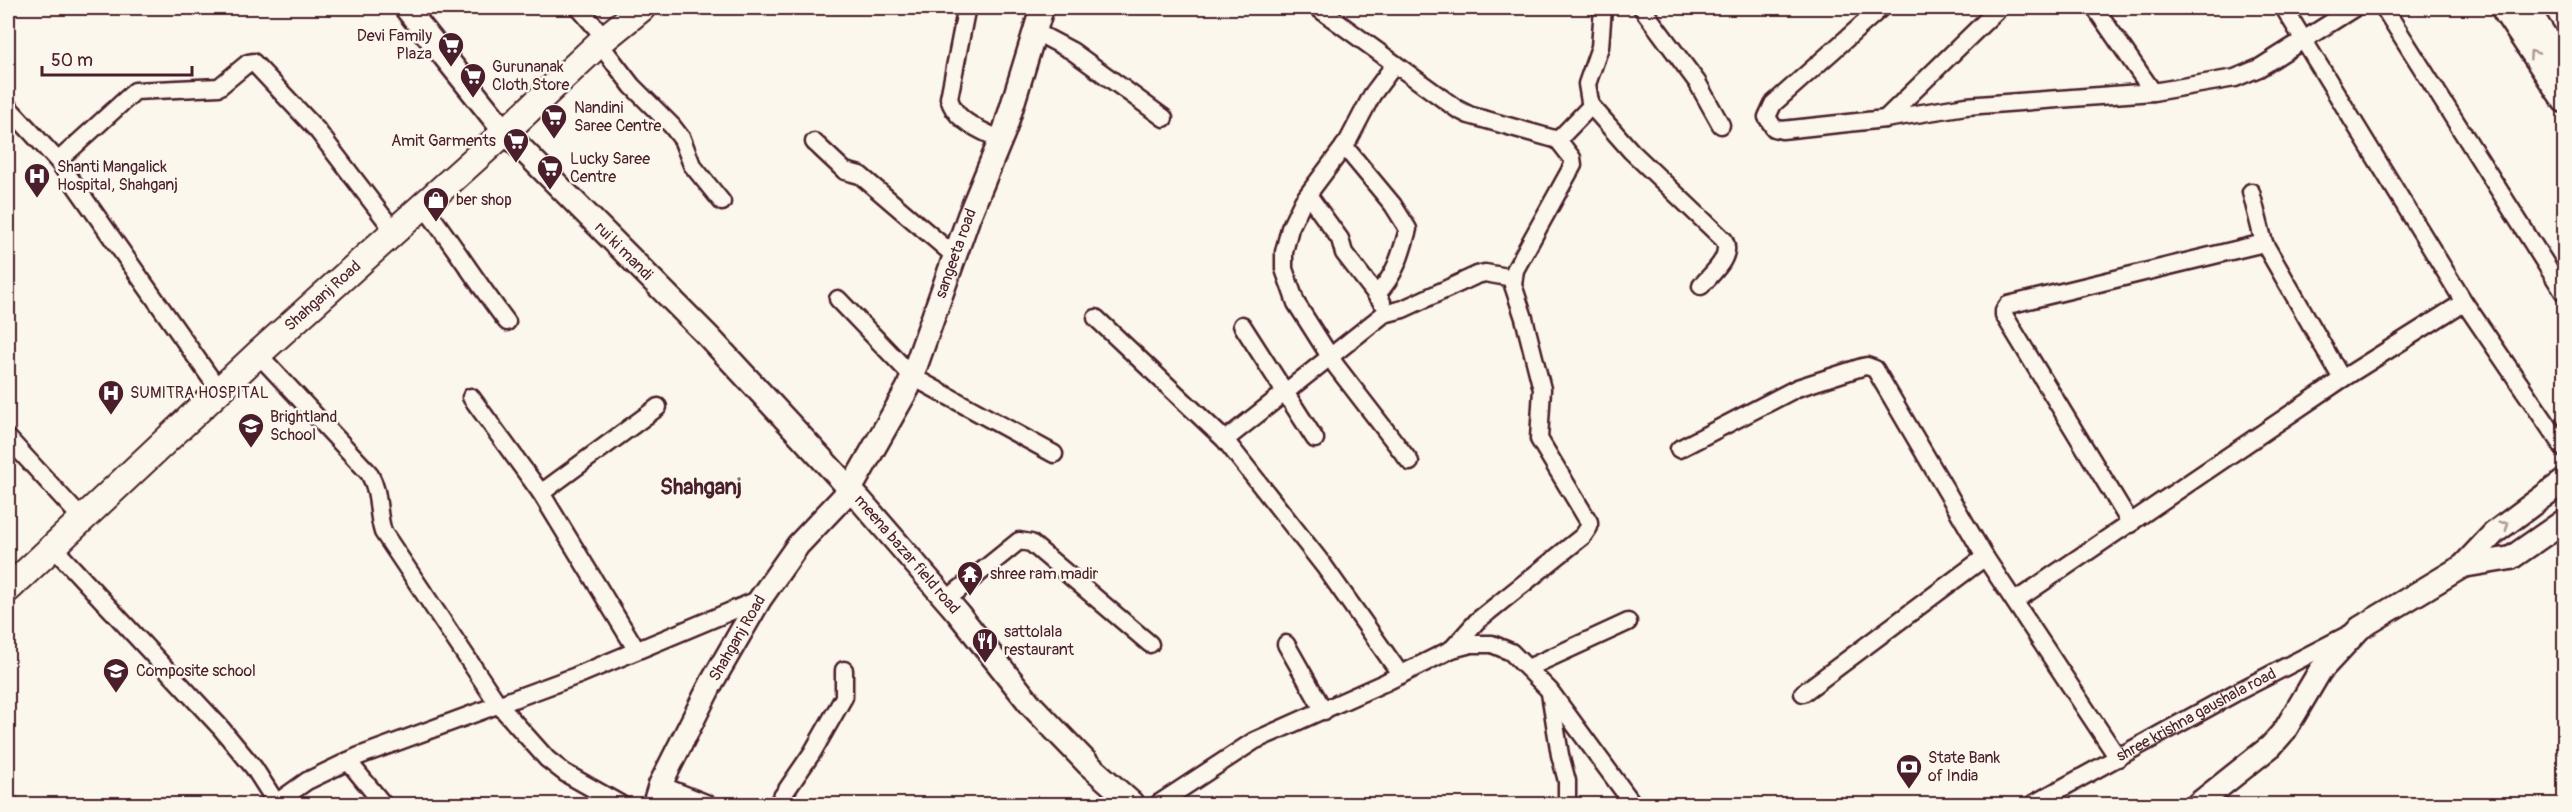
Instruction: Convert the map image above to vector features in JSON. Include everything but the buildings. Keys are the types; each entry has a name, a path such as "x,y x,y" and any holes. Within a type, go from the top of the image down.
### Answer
{"main road":[{"name":"rui ki mandi","path":"406,8 505,132 708,336 850,490"},
{"name":"Shahganj Road","path":"10,583 83,520 219,390 505,132 602,40 642,8"},
{"name":"sangeeta road","path":"850,490 913,377 969,216 1000,140 1042,8"},
{"path":"2502,8 2565,101"},
{"path":"2527,8 2565,65"},
{"path":"2198,804 2271,746 2285,730 2320,671 2360,628 2463,566 2494,533 2565,481"},
{"name":"Shahganj Road","path":"657,795 712,682 760,599 798,545 850,490"},
{"name":"meena bazar field road","path":"850,490 946,600 1031,705 1089,765 1133,804"},
{"path":"2463,566 2511,558 2565,521"}],"street":[{"path":"579,8 632,86 682,139 692,165 722,202"},
{"path":"1318,8 1463,112 1558,140 1572,158 1573,165 1515,270 1513,278 1542,388 1539,439 1589,522 1589,527 1583,536 1477,621 1452,649"},
{"path":"1603,8 1600,47 1587,84 1591,108 1631,152 1724,240 1728,247 1726,254 1701,286"},
{"path":"1642,8 1697,82 1720,125"},
{"path":"1885,119 1999,8"},
{"path":"2095,8 2153,92"},
{"path":"2284,8 2464,302 2565,448"},
{"path":"1871,11 1773,104 1767,117 1774,128 1782,130 1885,119 1966,106 2153,92 2235,78 2259,68 2305,41 2354,8"},
{"path":"2384,8 2565,293"},
{"path":"966,12 949,98 958,116 1000,140"},
{"path":"1034,30 1072,51 1164,118"},
{"path":"58,161 135,91 219,87 248,63 254,62 316,130 394,231"},
{"path":"1395,64 1372,95 1344,146 1308,195 1290,228 1284,252 1284,269 1296,303 1329,355 1410,462"},
{"path":"8,107 58,161 219,390"},
{"path":"1558,140 1591,108"},
{"path":"814,142 845,171 860,175 956,257"},
{"path":"1344,146 1393,205 1408,229 1392,277 1376,295"},
{"path":"2251,192 2264,243 2342,379"},
{"path":"1308,195 1340,240 1344,253 1389,311"},
{"path":"423,205 455,246 474,279 507,322"},
{"path":"2131,524 2004,315 2005,308 2008,305 2264,243"},
{"path":"1225,440 1329,355 1389,311 1402,309 1477,275 1485,273 1513,278"},
{"path":"838,299 913,377 1054,454"},
{"path":"2015,601 2342,379 2464,302"},
{"path":"1096,318 1225,440 1324,566 1401,675"},
{"path":"1242,325 1315,439"},
{"path":"258,354 369,473 378,488 379,518 383,532 498,704 547,759 565,773 620,804"},
{"path":"1679,449 1797,388 1862,367 1875,369 1985,557 2118,758"},
{"path":"471,397 542,493 636,649"},
{"path":"542,493 658,407"},
{"path":"8,438 83,520"},
{"path":"946,600 1019,541 1024,540 1031,543 1150,644"},
{"path":"53,547 220,727 254,768 276,804 308,782 348,761 403,738 576,676 760,599"},
{"path":"1803,693 1985,557"},
{"path":"1528,668 1628,622"},
{"name":"shree krishna gaushala road","path":"2033,804 2235,693 2360,628"},
{"path":"1286,644 1324,711"},
{"path":"1158,804 1254,741 1324,711 1452,649 1471,644 1492,644 1511,652 1528,668 1550,691 1633,804"},
{"path":"777,804 812,753 844,697 844,670"},
{"path":"1550,691 1560,755 1567,781 1567,804"},
{"path":"348,761 383,804"},
{"path":"657,795 708,804"}],"railway":[{"path":"8,791 19,804"}],"place":[{"name":"Devi Family Plaza","path":"451,68"},
{"name":"Gurunanak Cloth Store","path":"473,99"},
{"name":"Nandini Saree Centre","path":"554,140"},
{"name":"Amit Garments","path":"516,164"},
{"name":"Lucky Saree Centre","path":"550,191"},
{"name":"Shanti Mangalick Hospital, Shahganj","path":"37,199"},
{"name":"ber shop","path":"436,223"},
{"name":"SUMITRA HOSPITAL","path":"111,416"},
{"name":"Brightland School","path":"251,449"},
{"name":"shree ram madir","path":"970,597"},
{"name":"sattolala restaurant","path":"985,664"},
{"name":"Composite school","path":"116,694"},
{"name":"State Bank of India","path":"1909,790"}],"district":[{"name":"Shahganj","path":"701,487"}]}
